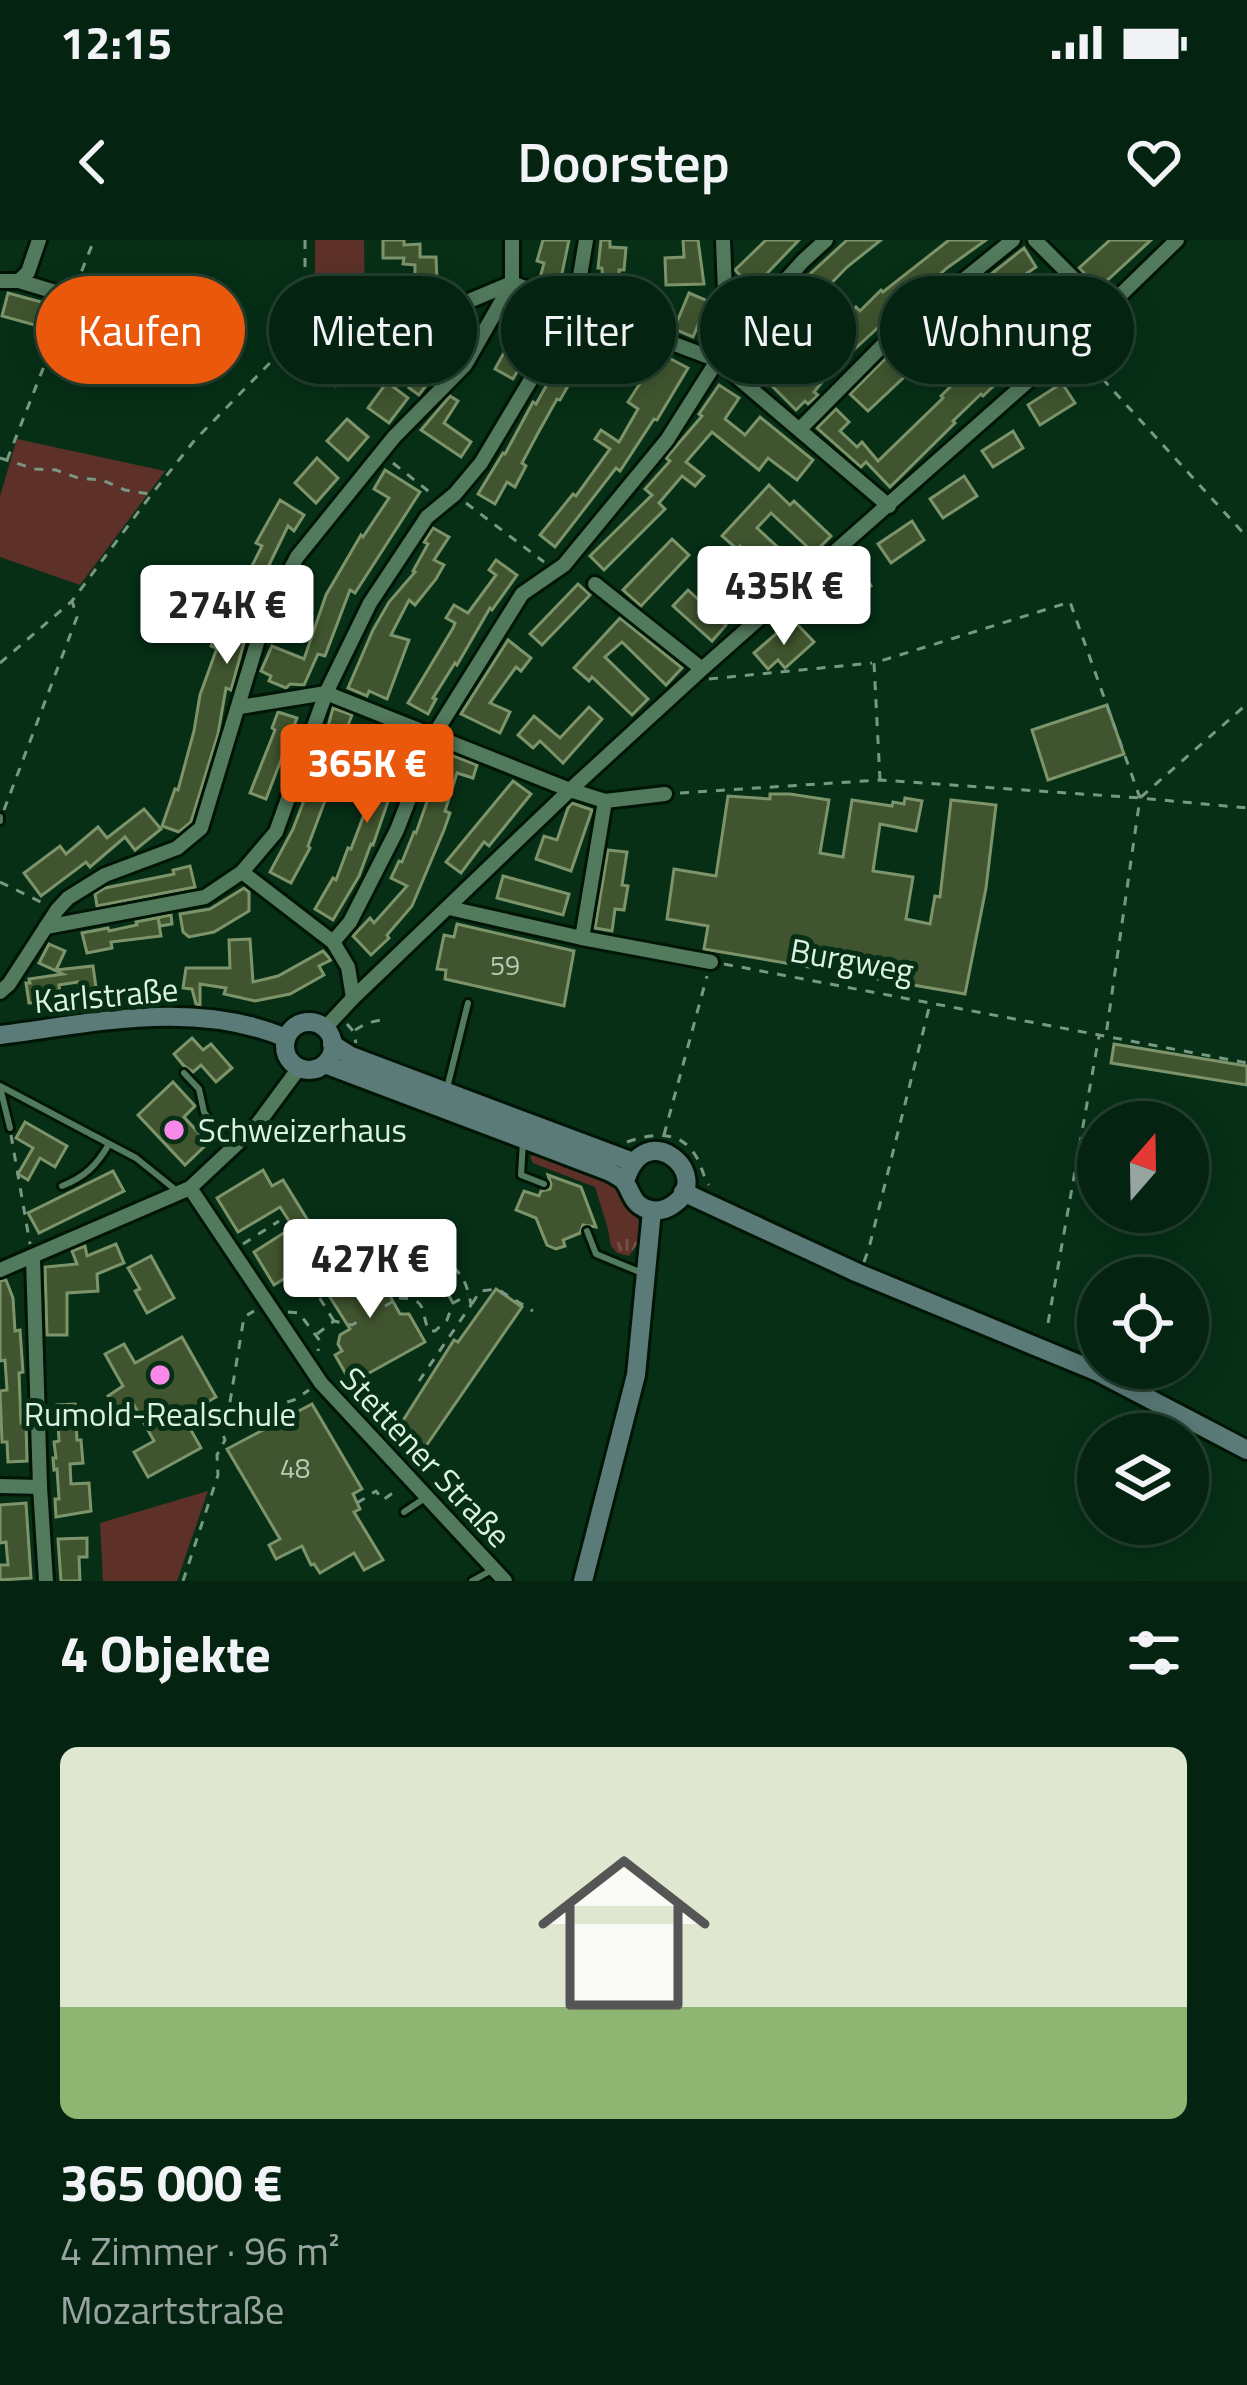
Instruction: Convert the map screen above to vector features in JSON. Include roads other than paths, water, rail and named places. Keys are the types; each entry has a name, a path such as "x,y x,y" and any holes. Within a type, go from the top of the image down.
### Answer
{"main road":[{"name":"Karlstraße","path":"0,1035 180,1016 234,1022 286,1037 311,1022 328,1036"},
{"path":"286,1037 288,1058 299,1068 313,1070 330,1057 328,1036"},
{"path":"328,1036 351,1056 633,1162"},
{"path":"325,1064 608,1171 652,1211 673,1206 683,1192 685,1173 669,1154 651,1151 633,1162 625,1182"},
{"path":"683,1192 858,1273 1098,1372 1247,1450"},
{"path":"583,1581 636,1375 652,1211"}],"street":[{"path":"19,280 34,260 39,240"},
{"path":"512,240 512,276"},
{"path":"579,276 586,240"},
{"path":"723,240 724,276"},
{"path":"789,276 826,240"},
{"path":"800,429 882,346 1013,240"},
{"path":"1035,240 1072,276"},
{"path":"1134,281 1177,240"},
{"path":"0,281 19,280 36,287"},
{"path":"0,992 68,898 105,875 177,848 201,828 264,620 297,556 394,437 465,365 501,302"},
{"path":"46,927 205,897 242,872 276,832 326,693 370,603 427,517 482,463 528,384"},
{"path":"333,942 350,922 397,830 434,735 522,594 565,565 667,440 702,384"},
{"path":"745,384 889,506"},
{"path":"328,1036 352,998 570,790 1025,384"},
{"path":"595,584 696,675"},
{"path":"240,707 326,693 570,790 605,800 665,794"},
{"path":"582,938 605,800"},
{"path":"242,872 333,942 348,967 352,998"},
{"path":"448,908 711,962"},
{"path":"0,1270 184,1190 256,1126 299,1068"},
{"name":"Stettener Straße","path":"184,1190 321,1383 505,1581"},
{"path":"33,1258 46,1581"},
{"path":"0,1486 40,1487"}],"lane":[{"path":"446,1091 468,1004"},
{"path":"184,1073 199,1089 204,1112 233,1149"},
{"name":"Stettener Straße","path":"0,1087 10,1128"},
{"name":"Stettener Straße","path":"0,1087 136,1158 184,1190"},
{"path":"523,1138 521,1175 544,1184"},
{"path":"62,1186 97,1165 109,1144"},
{"path":"587,1231 596,1254 648,1275"},
{"path":"404,1512 425,1498"},
{"path":"472,1581 493,1569"}],"place":[{"name":"Schweizerhaus","path":"174,1130"},
{"name":"Rumold-Realschule","path":"160,1375"}]}
